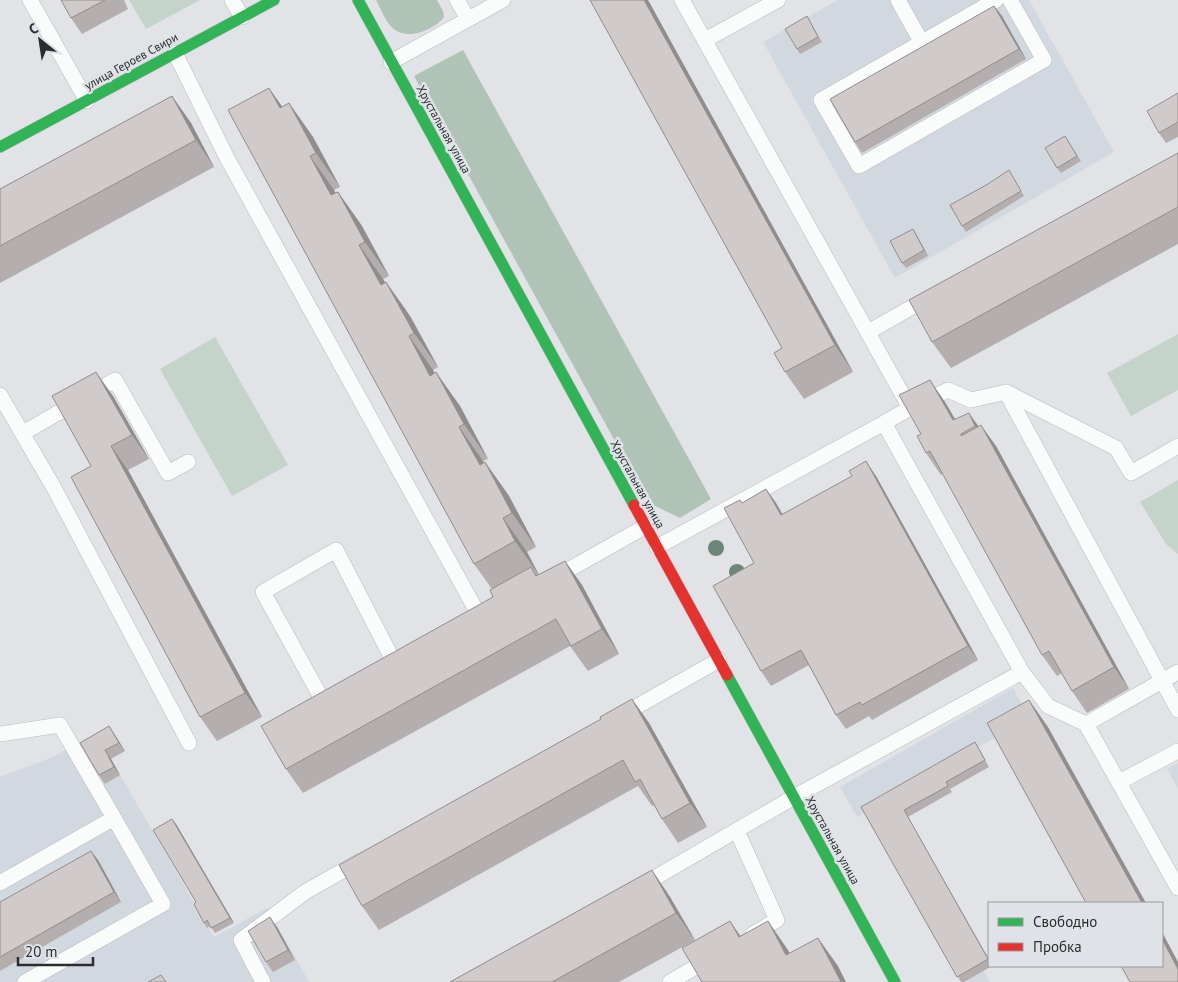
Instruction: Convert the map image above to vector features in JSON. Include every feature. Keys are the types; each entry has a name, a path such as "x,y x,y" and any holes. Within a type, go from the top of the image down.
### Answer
{"main road":[{"name":"улица Героев Свири","path":"0,148 274,0"},
{"name":"Хрустальная улица","path":"358,0 895,982"}],"lane":[{"path":"30,0 87,101"},
{"path":"232,0 242,17"},
{"path":"457,0 468,19"},
{"path":"391,62 503,0"},
{"path":"682,0 910,408"},
{"path":"705,40 778,0"},
{"path":"898,0 922,43"},
{"path":"996,0 821,100 859,166 1044,60 1010,0"},
{"path":"175,53 227,158 486,617 464,628"},
{"path":"868,332 946,288"},
{"path":"23,432 115,380 168,473 188,462"},
{"path":"657,547 910,408 948,390 971,400 1006,392 1116,448 1131,472 1178,446"},
{"path":"1006,392 1178,710"},
{"path":"0,395 23,432 189,743"},
{"path":"884,423 1022,672 1048,706 1086,724 1178,888"},
{"path":"540,586 646,526"},
{"path":"323,701 263,592 336,550 399,660 379,671"},
{"path":"603,725 719,660"},
{"path":"626,894 794,798 1022,672"},
{"path":"1086,724 1178,672"},
{"path":"311,712 323,701 339,693"},
{"path":"0,734 60,725 163,904 25,982"},
{"path":"1119,782 1178,751"},
{"path":"0,883 114,818"},
{"path":"737,831 777,920 744,939"},
{"path":"263,982 241,940 305,892 373,854"},
{"path":"670,982 727,949"}],"shaded area":[{"path":"129,0 200,0 146,29"},
{"path":"838,0 1029,0 1114,152 895,278 763,42"},
{"path":"1178,334 1178,390 1131,416 1107,373"},
{"path":"215,337 288,465 232,496 160,369"},
{"path":"1178,480 1178,554 1166,544 1140,502"},
{"path":"1013,688 1030,718 888,799 990,982 968,982 872,809 857,817 840,787"},
{"path":"96,733 214,937 267,908 309,982 0,982 0,777 53,757"},
{"path":"1178,763 1178,788 1167,769"}],"green space":[{"path":"376,0 437,0 444,17 434,26 421,32 414,34 400,33 389,24"},
{"path":"463,50 711,499 680,518 649,503 414,76"}],"building":[{"path":"61,0 105,0 71,18"},
{"path":"590,0 644,0 835,345 785,372 774,353 782,348"},
{"path":"994,6 1019,49 855,142 830,99"},
{"path":"807,16 818,37 797,49 785,29"},
{"path":"269,88 280,108 289,103 316,153 310,156 331,195 338,192 365,242 359,245 381,285 386,282 414,333 409,336 430,376 436,372 464,424 459,427 480,465 485,462 512,513 503,518 515,541 474,564 228,110"},
{"path":"1178,93 1178,122 1159,133 1147,111"},
{"path":"172,96 196,140 0,246 0,189"},
{"path":"1065,136 1077,156 1057,168 1045,148"},
{"path":"1178,153 1178,207 932,342 909,300"},
{"path":"1009,170 1021,191 962,226 950,205"},
{"path":"913,229 924,250 902,263 890,241"},
{"path":"96,372 132,435 111,446 245,693 200,717 71,477 91,466 52,396"},
{"path":"930,380 953,420 969,413 975,426 961,434 961,436 981,425 1114,667 1072,691 1049,651 1042,655 930,451 926,453 917,436 921,434 899,395"},
{"path":"866,461 968,646 862,705 860,702 836,715 801,650 761,671 713,586 754,563 724,508 740,500 742,503 766,489 781,515 852,476 849,471"},
{"path":"565,561 602,629 571,646 556,619 286,769 261,726 493,597 490,590 531,567 536,576"},
{"path":"632,699 690,803 662,819 640,779 635,782 623,760 362,906 339,865 601,719 600,717"},
{"path":"1029,700 1141,902 1085,902 987,723"},
{"path":"109,726 119,743 105,750 114,767 99,775 80,743"},
{"path":"975,742 985,760 946,782 948,786 904,810 988,959 957,977 861,807"},
{"path":"172,819 230,918 211,928 207,920 204,923 194,904 196,902 153,830"},
{"path":"91,851 114,892 0,957 0,902"},
{"path":"652,870 676,913 552,982 450,982"},
{"path":"270,917 288,950 266,962 248,931"},
{"path":"730,921 739,937 768,921 786,955 818,938 841,982 702,982 682,948"},
{"path":"1163,941 1178,969 1178,982 1130,982 1122,967 1163,967"},
{"path":"161,975 166,982 148,982"}],"traffic: fast":[{"path":"0,147 274,0"},
{"path":"358,0 634,505"},
{"path":"727,675 895,982"}],"traffic: jam":[{"path":"634,505 727,675"}]}
